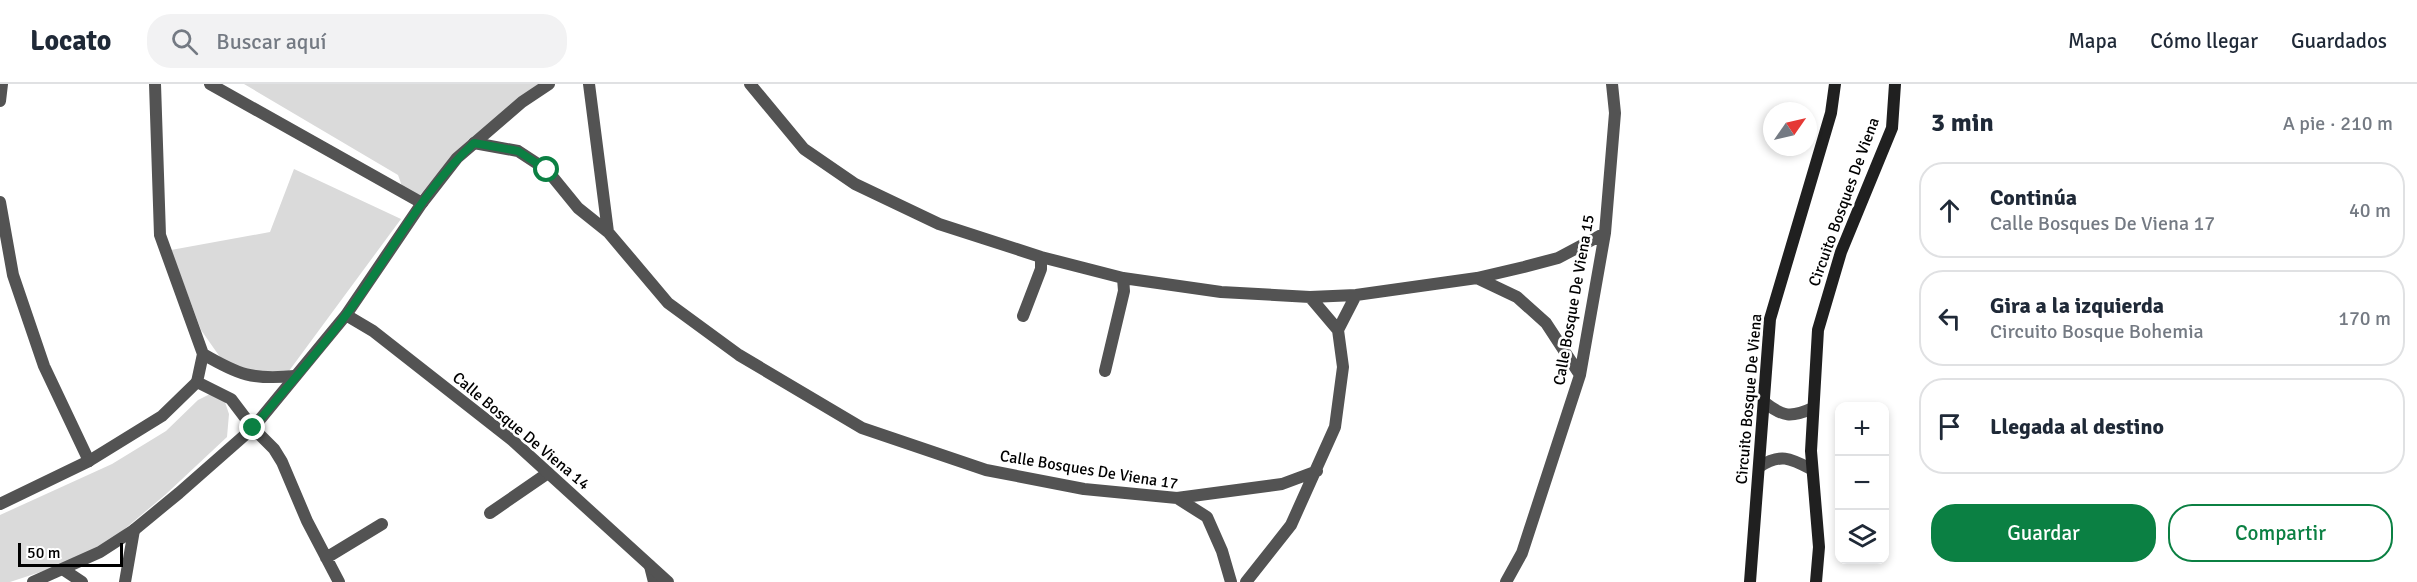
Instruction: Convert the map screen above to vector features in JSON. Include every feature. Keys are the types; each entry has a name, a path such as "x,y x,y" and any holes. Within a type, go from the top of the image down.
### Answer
{"main road":[{"name":"Circuito Bosque De Viena","path":"1750,582 1770,319 1831,112 1835,84"},
{"name":"Circuito Bosques De Viena","path":"1816,582 1819,548 1811,469 1818,330 1841,252 1892,128 1895,84"}],"street":[{"path":"0,101 2,84"},
{"path":"0,504 89,461 162,416 196,382 203,354 160,235 155,84"},
{"path":"210,84 422,203"},
{"path":"33,582 100,552 134,530 179,494 253,428 346,315 422,203 457,158 522,102 549,84"},
{"path":"589,84 608,232"},
{"path":"750,84 804,149 855,184 939,224 1041,257 1123,278 1221,292 1310,297 1356,295 1477,278 1558,258 1605,233"},
{"name":"Calle Bosque De Viena 15","path":"1506,582 1522,553 1580,375 1605,233 1615,113 1612,84"},
{"name":"Calle Bosques De Viena 17","path":"474,143 518,151 547,170 578,208 608,232 668,303 740,355 862,428 986,470 1084,489 1177,498 1207,517 1222,550 1231,582"},
{"path":"0,202 13,275 41,356 89,461"},
{"path":"1023,316 1041,269 1041,257"},
{"path":"1105,371 1124,291 1123,278"},
{"path":"1477,278 1516,297 1546,323 1580,375"},
{"path":"1338,330 1356,295"},
{"path":"1246,582 1291,525 1335,427 1343,368 1338,330 1310,297"},
{"name":"Calle Bosque De Viena 14","path":"346,315 382,339 512,441 668,582"},
{"path":"203,354 247,376 272,379 295,376"},
{"path":"196,382 231,399 253,428 268,441 282,462 307,521 339,582"},
{"path":"1764,402 1777,412 1786,415 1798,414 1813,408"},
{"path":"1759,467 1771,459 1790,458 1811,469"},
{"path":"1177,498 1282,484 1317,471"},
{"path":"490,513 549,474"},
{"path":"326,558 382,524"},
{"path":"125,582 134,530"},
{"path":"650,566 654,582"},
{"path":"64,570 82,582"}],"shaded area":[{"path":"244,84 541,84 448,162 420,195 403,189 398,175"},
{"path":"294,169 401,219 286,375 227,367 201,330 171,250 270,232"},
{"path":"210,394 224,399 229,414 227,437 165,495 95,554 10,582 0,582 0,515 112,464 166,431 198,400"}],"route":[{"path":"253,428 346,315 422,203 457,158 474,143 518,151 547,170"}]}
